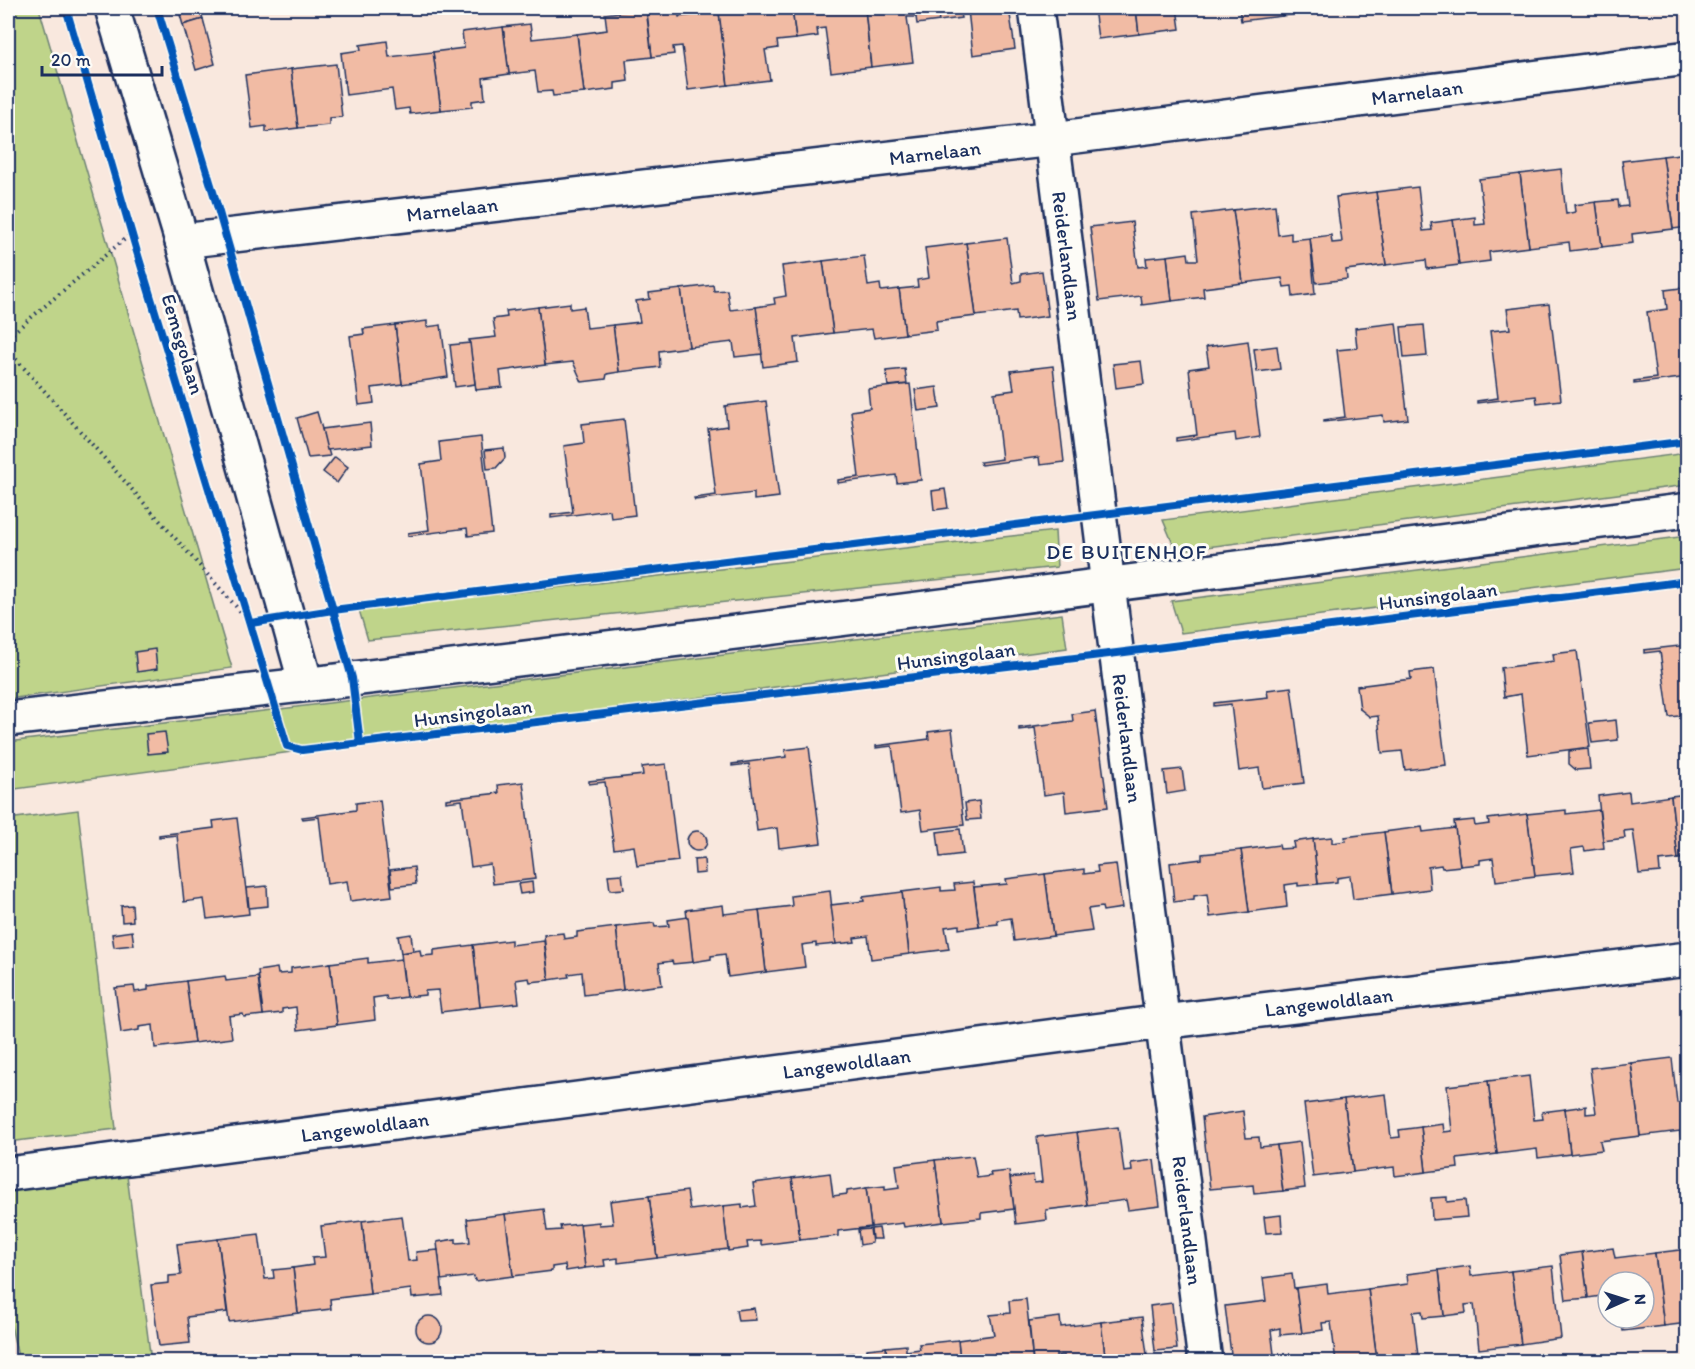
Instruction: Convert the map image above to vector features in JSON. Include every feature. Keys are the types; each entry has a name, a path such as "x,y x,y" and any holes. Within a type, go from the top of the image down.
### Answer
{"street":[{"name":"Eemsgolaan","path":"112,8 182,241 306,684"},
{"name":"Reiderlandlaan","path":"1036,8 1204,1362"},
{"name":"Marnelaan","path":"182,241 1053,139 1688,58"},
{"path":"8,719 1108,585 1688,510"},
{"name":"Langewoldlaan","path":"8,1174 1162,1022 1688,959"}],"path":[{"path":"8,337 131,229 134,242"},
{"path":"8,350 251,623"},
{"path":"244,601 251,623"},
{"path":"251,623 286,616"}],"green space":[{"path":"8,8 39,8 232,668 8,699"},
{"path":"1687,453 1687,485 1176,551 1163,520"},
{"path":"1055,531 1057,567 368,640 359,610"},
{"path":"1687,536 1687,568 1181,633 1171,601"},
{"path":"1062,614 1067,648 8,790 8,742"},
{"path":"78,810 116,1129 8,1142 8,819"},
{"path":"127,1175 151,1361 19,1361 8,1313 8,1190"}],"building":[{"path":"178,8 200,8 203,19 183,25"},
{"path":"678,8 679,17 719,12 728,85 688,90 682,46 673,47 674,54 652,57 647,12"},
{"path":"756,8 792,8 796,39 777,41 778,48 765,50 770,80 728,85 719,12"},
{"path":"792,8 865,8 871,67 831,72 825,28 817,29 818,36 796,39"},
{"path":"865,8 937,8 939,21 917,24 916,17 907,17 913,62 871,67"},
{"path":"937,8 1009,8 1015,49 973,55 968,10 960,11 961,18 939,21"},
{"path":"1094,8 1136,8 1139,34 1098,39"},
{"path":"1136,8 1177,8 1180,29 1139,34"},
{"path":"1239,8 1281,8 1282,16 1241,21"},
{"path":"1281,8 1322,8 1323,11 1282,16"},
{"path":"646,9 652,57 626,60 628,81 615,83 615,89 584,93 577,34 607,30 605,14"},
{"path":"203,19 215,64 196,70 183,25"},
{"path":"530,24 532,39 577,34 584,93 553,96 552,91 538,92 535,71 509,74 503,27"},
{"path":"503,27 509,74 483,78 485,99 472,101 472,107 441,110 433,52 464,48 462,32"},
{"path":"387,41 389,57 433,52 441,110 410,114 409,108 395,110 392,89 346,95 341,53 361,50 360,45"},
{"path":"336,64 342,117 329,118 329,125 298,128 291,69"},
{"path":"291,69 298,128 266,132 266,126 252,128 245,75"},
{"path":"1688,153 1688,227 1673,229 1663,156"},
{"path":"1663,156 1673,229 1632,234 1633,243 1602,247 1596,202 1618,200 1619,207 1628,206 1622,161"},
{"path":"1561,169 1566,214 1575,212 1574,205 1596,202 1602,247 1570,251 1569,242 1529,247 1520,174"},
{"path":"1520,174 1529,247 1489,252 1490,261 1459,265 1453,220 1475,217 1475,225 1485,224 1479,179"},
{"path":"1418,187 1423,231 1432,230 1431,223 1453,220 1459,265 1427,269 1426,260 1386,265 1376,192"},
{"path":"1376,192 1386,265 1346,270 1347,279 1316,283 1310,238 1331,235 1332,243 1342,242 1336,197"},
{"path":"1275,205 1278,235 1291,233 1291,240 1310,238 1315,294 1293,297 1292,286 1284,287 1282,278 1243,283 1233,210"},
{"path":"1233,210 1243,283 1203,288 1204,297 1172,301 1167,256 1188,253 1189,260 1198,260 1193,215"},
{"path":"1132,222 1138,267 1147,266 1146,258 1167,256 1172,301 1142,305 1141,296 1099,301 1090,227"},
{"path":"1007,238 1013,283 1021,281 1021,274 1042,271 1048,316 1017,320 1016,311 976,316 966,243"},
{"path":"966,243 976,316 936,321 937,330 905,334 899,289 918,287 917,280 929,278 925,248"},
{"path":"864,256 868,286 880,284 881,291 899,289 905,334 874,338 872,329 833,333 823,261"},
{"path":"823,261 833,333 795,338 798,362 763,367 756,307 775,304 774,298 786,296 782,266"},
{"path":"713,285 714,291 727,290 730,310 756,307 762,354 735,357 733,342 689,347 681,289"},
{"path":"1688,287 1688,377 1634,384 1634,381 1656,378 1647,312 1667,309 1665,290"},
{"path":"681,289 689,347 659,351 660,367 619,372 613,325 640,322 636,301 650,299 649,293"},
{"path":"570,303 570,309 584,307 587,328 613,325 619,372 607,374 606,379 582,382 573,362 545,365 538,307"},
{"path":"1549,304 1561,400 1537,403 1536,396 1477,403 1477,401 1498,398 1490,331 1510,329 1507,309"},
{"path":"538,307 545,365 500,371 502,387 476,390 469,340 496,337 493,319 507,317 506,311"},
{"path":"427,321 427,327 441,325 448,377 402,384 395,325"},
{"path":"1396,323 1408,419 1384,422 1383,415 1324,422 1324,420 1345,417 1337,350 1357,348 1355,328"},
{"path":"395,325 402,384 372,388 374,403 359,405 350,336 364,334 363,329"},
{"path":"1424,325 1427,356 1404,358 1401,327"},
{"path":"1248,341 1260,437 1236,441 1235,433 1176,441 1176,438 1197,435 1189,369 1209,366 1206,347"},
{"path":"470,343 475,384 455,387 450,345"},
{"path":"1277,346 1280,369 1257,372 1254,349"},
{"path":"1141,361 1144,384 1116,388 1113,364"},
{"path":"1053,366 1064,462 1040,465 1039,457 981,465 980,462 1002,459 994,393 1014,390 1011,371"},
{"path":"905,369 907,384 888,386 886,371"},
{"path":"910,384 921,480 897,483 896,475 838,483 838,480 859,477 851,411 870,408 868,389"},
{"path":"937,387 940,408 918,411 915,390"},
{"path":"766,401 779,497 754,500 754,493 695,500 694,498 716,495 708,429 727,426 725,406"},
{"path":"317,412 330,456 308,458 297,418"},
{"path":"624,419 635,515 611,518 610,510 551,518 551,515 573,512 564,446 584,443 582,424"},
{"path":"370,423 372,445 327,450 322,429"},
{"path":"481,437 492,533 468,536 467,528 408,536 408,533 429,530 421,464 441,461 439,442"},
{"path":"504,448 505,458 496,468 487,469 485,450"},
{"path":"335,457 348,467 337,483 323,472"},
{"path":"945,489 948,508 934,510 932,491"},
{"path":"1688,645 1688,715 1669,717 1660,651 1644,653 1644,650"},
{"path":"155,649 157,669 137,672 135,652"},
{"path":"1577,651 1590,747 1528,755 1521,694 1504,697 1501,668 1554,661 1553,654"},
{"path":"1434,669 1446,765 1405,770 1402,751 1382,753 1378,716 1370,717 1360,709 1357,686 1411,679 1410,672"},
{"path":"1291,687 1304,783 1262,788 1259,768 1239,771 1231,704 1214,706 1214,703 1268,697 1267,690"},
{"path":"1095,711 1108,807 1066,812 1064,792 1044,795 1035,728 1019,730 1019,728 1073,721 1072,714"},
{"path":"1616,720 1618,740 1592,743 1589,723"},
{"path":"952,729 964,825 923,830 920,810 901,813 892,746 876,748 876,746 929,739 928,732"},
{"path":"165,732 168,752 148,754 146,734"},
{"path":"809,747 821,843 779,848 777,828 757,831 749,764 732,766 732,764 786,757 785,750"},
{"path":"1588,749 1590,769 1576,770 1569,764 1569,751"},
{"path":"666,764 678,861 637,866 634,846 614,849 605,782 589,784 589,781 643,775 642,767"},
{"path":"1182,769 1185,791 1167,794 1164,771"},
{"path":"523,782 535,879 493,884 490,864 471,867 462,800 446,802 446,799 499,793 498,785"},
{"path":"1629,792 1630,802 1671,796 1678,859 1659,861 1660,872 1639,874 1633,830 1624,831 1625,838 1603,841 1598,796"},
{"path":"1688,794 1688,858 1678,859 1671,796"},
{"path":"380,800 392,896 350,901 347,881 327,884 319,817 303,819 302,817 356,810 356,803"},
{"path":"979,801 981,819 967,820 965,803"},
{"path":"1566,810 1566,814 1599,810 1604,848 1585,851 1584,847 1571,849 1574,872 1535,876 1527,814"},
{"path":"1527,814 1535,876 1496,881 1493,858 1480,860 1480,864 1460,866 1454,822 1474,820 1475,826 1489,824 1488,819"},
{"path":"237,818 249,914 207,919 204,899 184,902 177,835 159,837 159,835 214,828 213,821"},
{"path":"1422,827 1423,832 1455,828 1460,866 1428,867 1430,889 1392,894 1384,832"},
{"path":"960,829 963,854 940,857 937,832"},
{"path":"697,831 704,834 707,841 704,848 697,851 690,848 687,841 690,834"},
{"path":"1384,832 1392,894 1353,899 1350,876 1337,878 1337,882 1318,884 1313,839 1332,837 1332,843 1346,841 1345,837"},
{"path":"1313,839 1318,884 1285,885 1287,907 1249,912 1241,850 1279,845 1280,849 1294,848 1293,842"},
{"path":"1241,850 1249,912 1210,917 1207,894 1174,902 1170,863 1202,859 1202,854"},
{"path":"704,859 705,873 695,874 694,860"},
{"path":"1116,864 1122,908 1103,911 1102,907 1088,909 1092,931 1053,936 1045,874 1084,869 1084,874 1098,872 1097,866"},
{"path":"414,867 416,884 392,887 390,870"},
{"path":"622,874 624,889 610,890 608,875"},
{"path":"1045,874 1053,936 1014,941 1011,918 997,920 998,924 979,926 974,887 1007,884 1006,879"},
{"path":"532,882 533,892 520,894 518,884"},
{"path":"973,882 979,926 959,929 959,925 945,927 949,949 909,954 902,892 941,887 941,891 955,890 954,884"},
{"path":"267,886 268,906 249,908 247,888"},
{"path":"830,891 836,944 802,945 805,967 766,972 759,910 792,906 791,896"},
{"path":"902,892 909,954 871,959 868,936 854,938 855,942 836,944 831,905 864,901 863,897"},
{"path":"132,905 133,921 122,922 121,906"},
{"path":"723,905 724,914 759,910 766,972 728,977 725,954 693,962 686,910"},
{"path":"688,917 693,962 659,963 662,985 623,990 616,927 654,923 655,927 669,926 668,920"},
{"path":"616,927 623,990 584,995 582,972 549,980 544,935 563,933 564,939 577,937 577,932"},
{"path":"132,931 134,945 114,947 112,934"},
{"path":"411,934 413,951 401,953 398,936"},
{"path":"511,940 511,945 544,941 549,980 530,982 529,978 516,980 519,1003 480,1007 473,945"},
{"path":"473,945 480,1007 441,1012 438,990 425,991 425,995 406,997 401,953 420,950 421,956 434,955 434,950"},
{"path":"368,958 368,963 401,959 406,997 387,1000 386,996 373,998 375,1020 337,1025 330,963"},
{"path":"330,963 337,1025 298,1030 296,1007 282,1009 282,1013 263,1015 258,971 277,968 278,974 291,973 291,968"},
{"path":"225,976 226,981 258,977 263,1015 229,1016 232,1038 194,1043 186,981"},
{"path":"186,981 194,1043 155,1048 153,1025 121,1033 115,988 134,986 135,992 148,990 148,986"},
{"path":"1672,1058 1677,1103 1686,1102 1686,1094 1688,1094 1688,1140 1681,1141 1680,1131 1640,1136 1631,1063"},
{"path":"1631,1063 1640,1136 1600,1141 1602,1150 1570,1154 1565,1109 1586,1106 1586,1114 1596,1113 1590,1068"},
{"path":"1529,1076 1534,1120 1543,1119 1542,1112 1565,1109 1570,1154 1538,1158 1537,1149 1497,1154 1488,1081"},
{"path":"1488,1081 1497,1154 1457,1159 1458,1168 1426,1172 1421,1127 1443,1124 1444,1132 1452,1131 1447,1086"},
{"path":"1386,1094 1391,1138 1400,1137 1399,1130 1421,1127 1426,1172 1395,1176 1394,1167 1353,1172 1344,1099"},
{"path":"1344,1099 1353,1172 1313,1177 1304,1104"},
{"path":"1243,1111 1246,1138 1259,1137 1260,1147 1277,1145 1283,1191 1254,1194 1253,1185 1210,1189 1202,1117"},
{"path":"1118,1127 1124,1172 1132,1171 1131,1163 1154,1160 1160,1206 1128,1210 1126,1200 1087,1205 1077,1132"},
{"path":"1077,1132 1087,1205 1046,1210 1047,1220 1016,1224 1010,1178 1033,1175 1034,1183 1042,1182 1037,1137"},
{"path":"1300,1142 1305,1188 1283,1191 1277,1145"},
{"path":"973,1156 977,1178 991,1176 990,1173 1009,1171 1014,1209 981,1213 981,1218 943,1222 935,1160"},
{"path":"935,1160 943,1222 904,1227 903,1223 871,1227 866,1188 885,1186 885,1190 899,1188 896,1165"},
{"path":"830,1173 833,1196 866,1188 871,1227 838,1231 838,1236 800,1240 792,1178"},
{"path":"792,1178 800,1240 761,1245 761,1241 747,1242 748,1248 728,1251 723,1206 742,1204 742,1208 756,1206 753,1183"},
{"path":"687,1191 690,1210 723,1206 728,1249 657,1258 649,1196"},
{"path":"649,1196 657,1258 618,1263 618,1258 604,1260 605,1266 585,1268 580,1224 599,1222 599,1225 613,1224 610,1201"},
{"path":"1447,1197 1447,1202 1465,1200 1467,1217 1432,1220 1431,1198"},
{"path":"544,1209 547,1231 561,1230 560,1226 580,1224 585,1268 566,1271 565,1265 552,1267 552,1271 513,1276 505,1214"},
{"path":"505,1214 513,1276 475,1281 474,1276 441,1280 437,1242 456,1239 456,1243 470,1242 467,1219"},
{"path":"1281,1215 1282,1232 1266,1233 1264,1217"},
{"path":"402,1216 408,1261 417,1260 416,1252 438,1250 443,1295 412,1298 411,1289 370,1294 362,1221"},
{"path":"362,1221 370,1294 330,1299 331,1309 298,1313 293,1268 313,1265 312,1258 325,1257 321,1226"},
{"path":"879,1228 881,1239 872,1239 871,1229"},
{"path":"870,1229 872,1243 860,1245 858,1230"},
{"path":"259,1234 265,1279 274,1278 273,1270 293,1268 298,1313 229,1322 218,1239"},
{"path":"218,1239 227,1312 187,1317 190,1343 159,1346 151,1285 169,1283 169,1276 181,1275 177,1244"},
{"path":"1613,1248 1615,1258 1655,1253 1664,1326 1656,1327 1656,1270 1596,1270 1596,1297 1588,1298 1582,1252"},
{"path":"1688,1249 1688,1323 1664,1326 1655,1253"},
{"path":"1582,1252 1588,1298 1566,1300 1560,1255"},
{"path":"1470,1266 1471,1276 1511,1271 1521,1344 1479,1349 1474,1304 1465,1305 1466,1313 1444,1316 1439,1270"},
{"path":"1553,1266 1561,1338 1521,1344 1511,1271"},
{"path":"1439,1270 1444,1316 1423,1318 1422,1311 1413,1312 1418,1356 1377,1361 1368,1289 1408,1284 1407,1274"},
{"path":"1292,1274 1302,1333 1280,1335 1280,1328 1271,1330 1275,1362 1232,1362 1225,1306 1266,1301 1263,1278"},
{"path":"1327,1284 1328,1294 1368,1289 1377,1361 1336,1362 1331,1322 1322,1323 1323,1330 1302,1333 1296,1288"},
{"path":"1026,1299 1033,1362 960,1362 958,1340 994,1335 990,1315 1010,1313 1009,1301"},
{"path":"1172,1303 1177,1349 1155,1351 1150,1306"},
{"path":"754,1308 756,1320 738,1321 736,1310"},
{"path":"429,1316 438,1320 442,1329 438,1338 429,1342 420,1338 416,1329 420,1320"},
{"path":"1060,1317 1061,1327 1101,1322 1106,1362 1064,1362 1064,1355 1056,1356 1056,1362 1033,1362 1029,1321"},
{"path":"1142,1317 1148,1362 1106,1362 1101,1322"},
{"path":"958,1340 960,1362 887,1362 886,1347 906,1345 906,1351 920,1349 919,1344"},
{"path":"886,1347 887,1362 815,1362 814,1357 853,1353 854,1357 867,1355 867,1349"}],"cycle path":[{"name":"Hunsingolaan","path":"66,8 137,252 287,746 302,750 1117,653 1688,581"},
{"path":"157,8 214,195 333,610 1688,441"},
{"path":"251,623 333,610 352,678 360,743"}],"district":[{"name":"DE BUITENHOF","path":"1127,552"}]}
